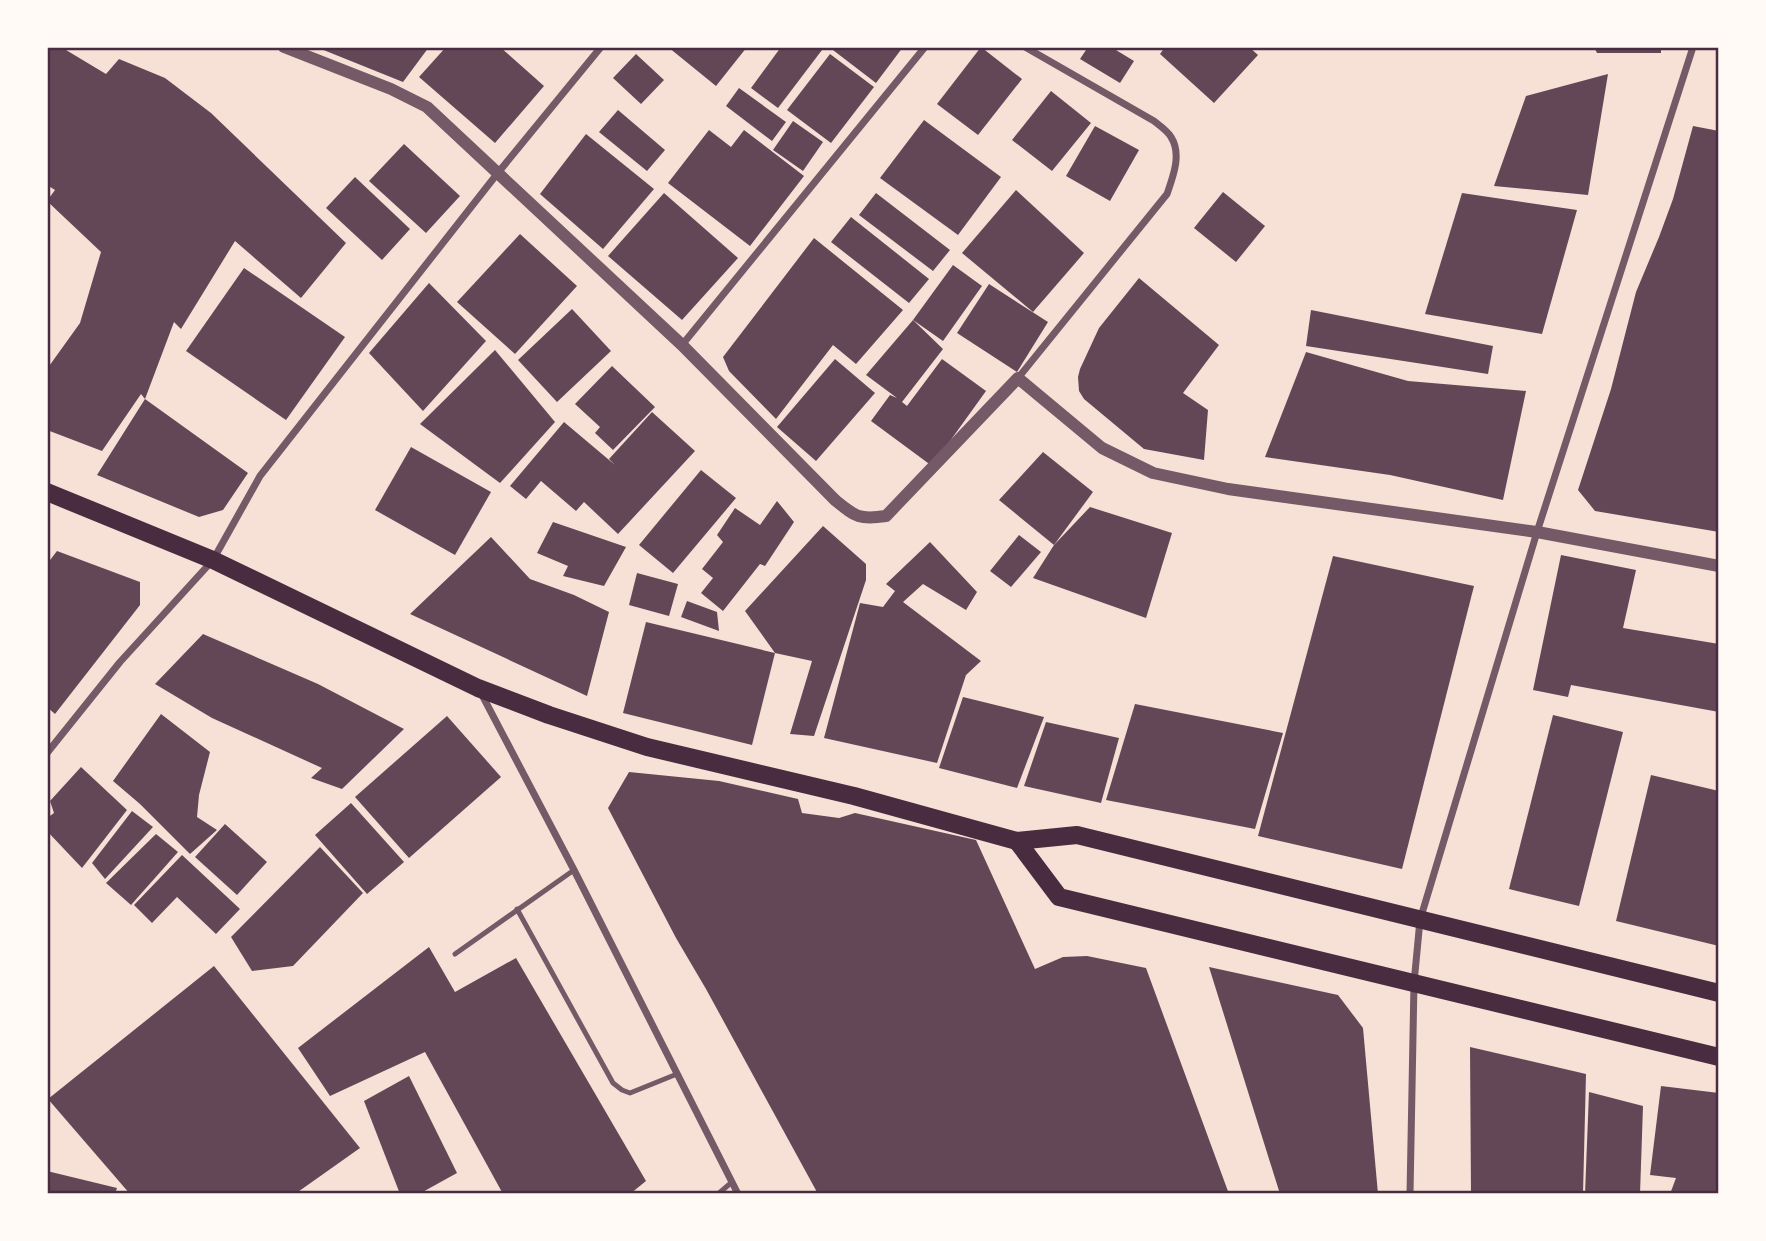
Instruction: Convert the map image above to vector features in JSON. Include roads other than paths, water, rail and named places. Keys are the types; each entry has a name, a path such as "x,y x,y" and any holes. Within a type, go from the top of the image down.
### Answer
{"main road":[{"path":"47,492 213,560 478,688 647,747 854,796 1017,841 1077,835 1719,993"},
{"path":"1017,841 1059,897 1719,1057"}],"street":[{"path":"284,47 391,89 427,107 682,345 835,500 864,519 886,516 1018,378 1167,194 1174,174 1176,153 1171,136 1154,121 1025,47"},
{"path":"47,753 120,662 213,560 260,476 497,174 601,47"},
{"path":"682,345 925,47"},
{"path":"1410,1194 1414,983 1420,920 1537,532 1693,47"},
{"path":"1018,378 1102,448 1153,473 1228,489 1537,532 1719,566"},
{"path":"478,688 574,870 738,1194"}],"lane":[{"path":"455,954 574,870"},
{"path":"517,909 613,1083 630,1093 677,1073"},
{"path":"718,1194 732,1182"}]}
